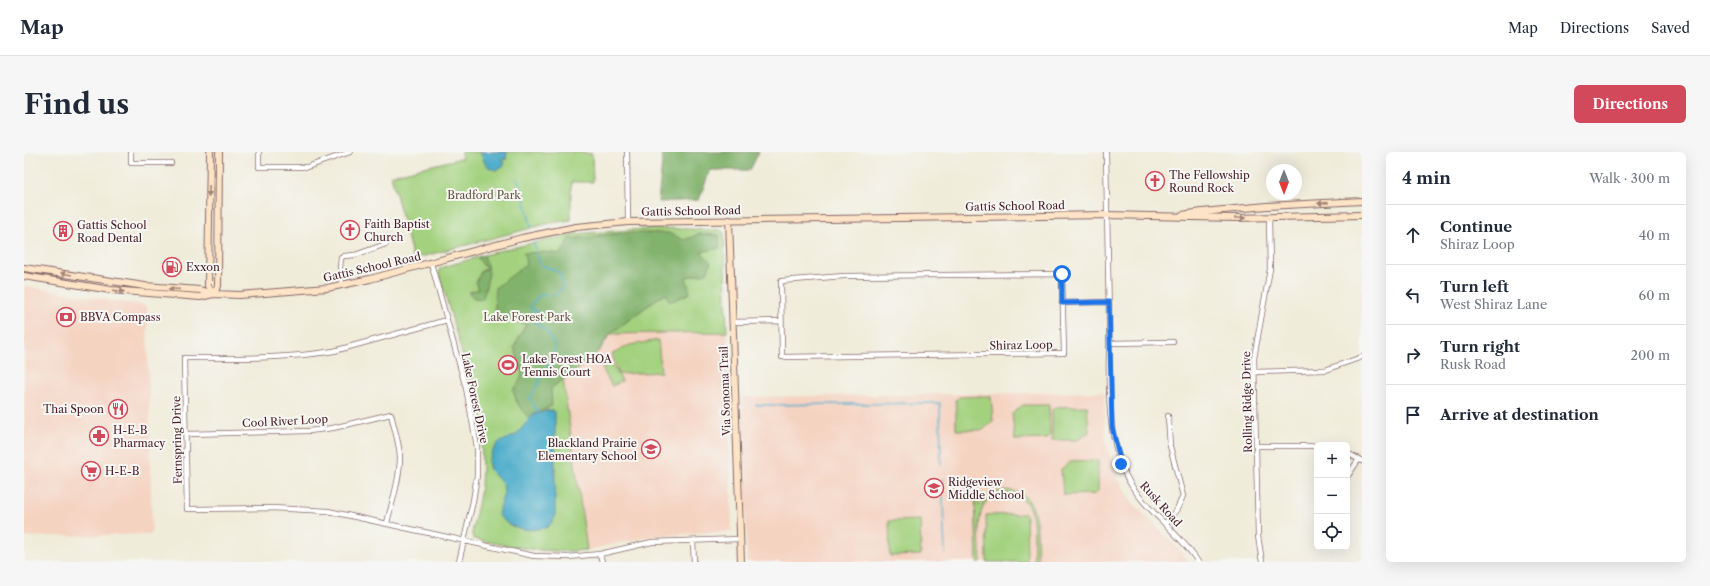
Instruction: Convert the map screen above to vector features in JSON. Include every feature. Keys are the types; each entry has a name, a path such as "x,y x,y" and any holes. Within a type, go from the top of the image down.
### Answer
{"main road":[{"path":"210,152 208,286 213,294 218,286 219,152"},
{"path":"210,170 219,170"},
{"name":"Gattis School Road","path":"1178,216 1202,212 1267,206 1362,201"},
{"path":"208,211 219,212"},
{"name":"Gattis School Road","path":"24,276 131,292 200,297 213,294 289,292 342,285 543,233 576,227 628,222 1107,215 1178,216 1192,218 1269,218 1362,215"},
{"name":"Via Sonoma Trail","path":"729,220 741,562"},
{"name":"Gattis School Road","path":"24,268 149,287 200,290 213,294"}],"street":[{"path":"131,152 131,163 171,163"},
{"path":"259,152 259,167 307,167 350,152"},
{"path":"627,152 628,222"},
{"name":"Rusk Road","path":"1106,152 1112,427 1118,455 1134,489 1142,500 1180,539 1198,562"},
{"name":"Rolling Ridge Drive","path":"1262,562 1258,536 1255,372 1256,344 1270,269 1269,218"},
{"path":"342,285 340,268 341,258 344,256 355,255 386,244"},
{"name":"Lake Forest Drive","path":"431,263 466,388 476,447 477,475 459,562"},
{"name":"Shiraz Loop","path":"1062,274 1064,353 782,357 781,320 781,281 829,277 1062,274"},
{"path":"1062,303 1109,302"},
{"name":"Fernspring Drive","path":"447,320 334,351 317,354 230,358 184,358 187,434 187,509 300,509 328,511 387,523 463,542 534,556 568,557 600,554 652,542 740,539"},
{"path":"732,322 781,320"},
{"path":"1109,342 1173,342"},
{"path":"1255,372 1324,370 1362,357"},
{"name":"Cool River Loop","path":"187,434 310,431 333,428 391,414 400,456 399,471 387,523"},
{"path":"1165,524 1177,509 1183,496 1170,446 1168,416"},
{"path":"1257,446 1314,446"},
{"path":"1350,455 1360,460 1350,474"},
{"path":"693,540 694,562"},
{"path":"600,554 602,562"},
{"path":"534,556 534,562"}],"shaded area":[{"path":"24,286 147,306 152,534 24,537"},
{"name":"Blackland Prairie Elementary School","path":"727,332 732,531 652,536 587,550 563,379 599,351 610,334"},
{"name":"Ridgeview Middle School","path":"1104,392 1106,443 1115,473 1133,503 1180,550 1188,562 747,562 742,397"}],"green space":[{"name":"Bradford Park","path":"461,152 579,152 592,154 593,182 571,182 571,220 550,223 413,259 391,175 462,158"},
{"path":"663,152 759,152 750,170 710,170 699,200 658,202"},
{"name":"Lake Forest Park","path":"658,228 720,230 724,233 727,332 610,334 599,351 563,379 587,550 544,550 516,547 474,539 472,533 480,494 482,472 482,450 477,406 439,273 440,268 502,250 574,234"},
{"path":"622,233 669,233 684,240 699,234 719,235 720,248 701,252 711,262 707,273 686,277 690,293 670,302 665,293 610,334 599,351 580,368 551,388 552,406 528,417 517,403 513,390 518,384 521,374 520,365 514,347 526,324 495,317 495,288 526,265 524,253 546,252 561,254 569,239"},
{"path":"484,255 489,273 483,299 474,298 468,292 479,289 476,283 481,271 486,269 477,257"},
{"path":"658,340 661,372 619,374 612,354 630,345"},
{"path":"612,363 622,381 612,386 602,368"},
{"path":"991,396 993,421 983,430 956,430 956,400 959,397"},
{"path":"1023,405 1049,405 1050,435 1047,439 1015,440 1012,414"},
{"path":"1087,406 1089,432 1078,440 1052,440 1052,410 1055,407"},
{"path":"1098,460 1098,491 1095,494 1063,495 1061,469 1072,461"},
{"path":"1004,490 1017,492 1025,497 1031,505 1037,527 1038,562 1034,562 1034,528 1030,510 1022,499 1009,494 997,495 988,500 983,508 979,529 981,562 977,562 975,496 978,496 979,506 992,493"},
{"path":"1026,514 1027,562 987,562 986,515"},
{"path":"920,520 921,555 890,556 889,521"}],"water":[{"path":"480,152 507,152 506,160 505,158 502,160 505,162 503,167 496,170 489,168 485,164"},
{"path":"549,410 555,412 555,518 548,527 541,529 521,529 508,524 498,514 504,492 503,484 490,470 488,461 498,443 516,435 533,415"}],"waterway":[{"path":"517,179 522,189 531,227"},
{"path":"534,243 540,265 557,271 562,282 562,288 555,295 540,295 530,306 531,310 536,310 536,323 547,332 555,346 552,358 530,398 538,413"},
{"path":"756,405 940,403 941,464"},
{"path":"942,479 945,554"}],"place":[{"name":"The Fellowship Round Rock","path":"1155,181"},
{"name":"Faith Baptist Church","path":"350,230"},
{"name":"Gattis School Road Dental","path":"63,231"},
{"name":"Exxon","path":"172,267"},
{"name":"BBVA Compass","path":"66,317"},
{"name":"Lake Forest HOA Tennis Court","path":"508,365"},
{"name":"Thai Spoon","path":"118,409"},
{"name":"H-E-B Pharmacy","path":"99,436"},
{"name":"Blackland Prairie Elementary School","path":"651,449"},
{"name":"H-E-B","path":"91,471"},
{"name":"Ridgeview Middle School","path":"934,488"}],"route":[{"path":"1062,274 1062,303 1109,302 1110,399 1112,427 1115,446 1121,464"}]}
